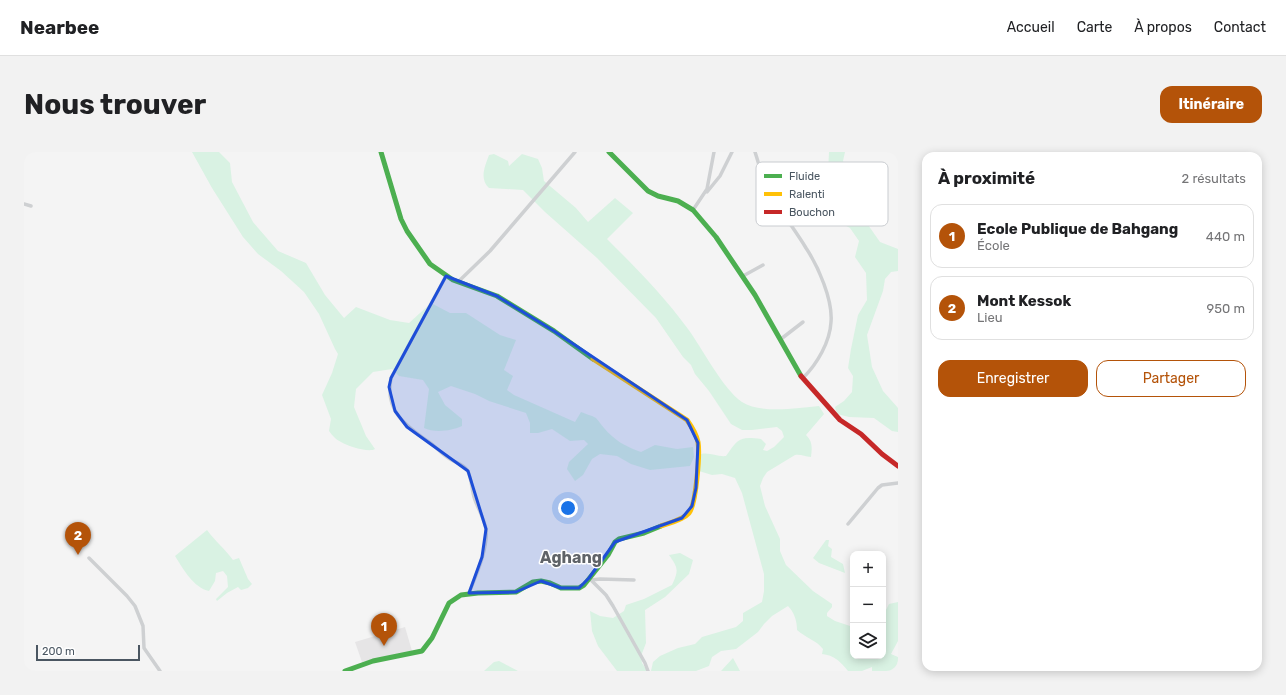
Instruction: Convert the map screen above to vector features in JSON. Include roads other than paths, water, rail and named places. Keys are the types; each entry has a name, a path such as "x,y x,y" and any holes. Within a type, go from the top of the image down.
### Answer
{"street":[{"path":"345,671 355,666 382,658 422,651 432,638 449,603 461,595 469,593 516,592 533,582 541,581 561,588 579,588 590,579 608,555 615,542 619,539 644,533 682,518 689,513 696,488 698,443 694,429 687,420 537,320 497,296 458,282 446,276 430,264 408,232 398,210 380,152"},
{"path":"458,282 490,250 575,152"},
{"path":"609,152 648,191 658,196 678,201 693,210 716,237 743,276 781,339 794,367 840,420 861,434 882,454 898,466"},
{"path":"706,193 710,181 714,152"},
{"path":"693,210 720,176 732,152"},
{"path":"755,152 759,162"},
{"path":"24,204 31,206"},
{"path":"792,226 820,273 826,291 832,321 827,339 814,364 803,378"},
{"path":"743,276 762,265"},
{"path":"446,276 391,378 390,387 391,399 395,411 407,427 468,471 475,499 486,529 486,539 482,557 469,593"},
{"path":"781,339 803,322"},
{"path":"848,524 878,488 882,485 898,483"},
{"path":"89,558 135,606 143,626 144,648 160,671"},
{"path":"590,579 634,580"},
{"path":"590,579 606,595 613,606 648,671"}],"place":[{"name":"Mont Kessok","path":"78,555"},
{"name":"Ecole Publique de Bahgang","path":"384,646"}],"district":[{"name":"Aghang","path":"571,557"}]}
